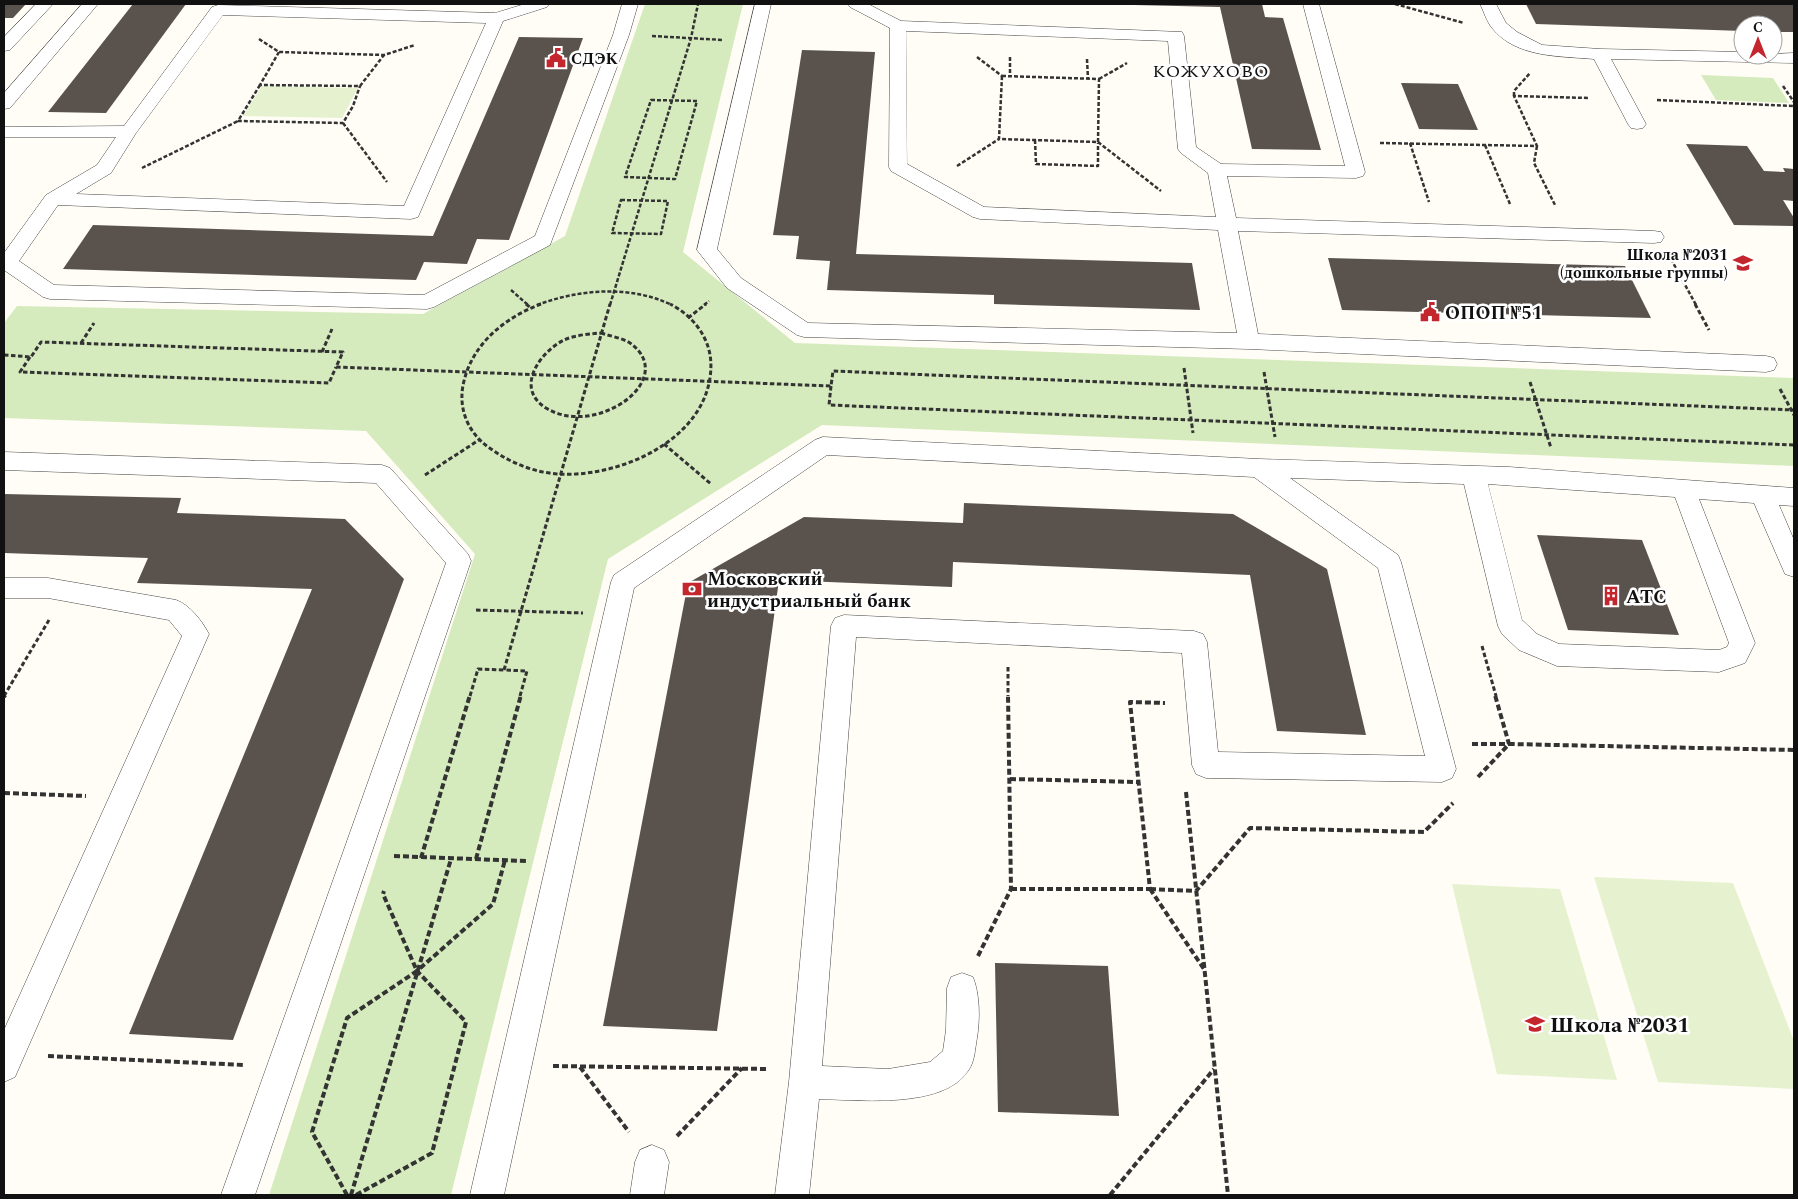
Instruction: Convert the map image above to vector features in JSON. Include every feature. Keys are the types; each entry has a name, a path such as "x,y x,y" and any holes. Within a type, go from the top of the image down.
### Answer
{"lane":[{"path":"4,46 45,4"},
{"path":"4,104 90,4"},
{"path":"541,4 496,18 218,10 104,169 53,199 6,263 50,292 427,302 543,240 621,35 630,4"},
{"path":"763,4 707,250 734,282 804,330 1253,342 1766,364"},
{"path":"856,4 898,26 1176,36 1187,149 1217,170 1356,172 1311,4"},
{"path":"1488,4 1499,26 1511,36 1539,50 1600,54 1794,58"},
{"path":"53,199 411,213 496,18"},
{"path":"898,26 898,167 980,213 1228,224 1654,237"},
{"path":"1600,54 1638,124"},
{"path":"4,132 129,132"},
{"path":"1217,170 1253,342"},
{"path":"487,1195 623,582 823,446 1198,465 1474,475 1763,496 1794,496"},
{"path":"4,461 382,474 459,561 238,1195"},
{"path":"792,1195 805,1075 844,626 1194,642 1206,765 1442,769 1389,562 1270,468"},
{"path":"1474,475 1511,626 1528,642 1557,655 1719,661 1736,655 1742,643 1684,490"},
{"path":"1763,496 1794,567"},
{"path":"4,588 48,588 176,611 196,634 6,1060"},
{"path":"805,1075 888,1085 936,1077 957,1060 962,1030 962,988"},
{"path":"647,1195 652,1162"}],"path":[{"path":"504,670 576,417 672,100 698,4"},
{"path":"1395,4 1461,22 1499,26"},
{"path":"939,28 1002,76 1099,78 1098,166 1036,164 1035,140"},
{"path":"621,35 754,41"},
{"path":"238,121 279,52"},
{"path":"342,123 353,106 360,86 384,55"},
{"path":"998,139 1002,76"},
{"path":"260,85 360,86"},
{"path":"1569,234 1534,163 1537,146 1514,96 1794,106"},
{"path":"651,100 697,101 675,179 648,178 625,177 651,100"},
{"path":"140,169 238,121 342,123"},
{"path":"342,123 411,213"},
{"path":"930,185 998,139 1098,142 1202,223"},
{"path":"1347,142 1537,146"},
{"path":"1410,143 1438,230"},
{"path":"1485,145 1522,233"},
{"path":"621,200 668,201 661,234 632,233 612,233 621,200"},
{"path":"1654,237 1664,246 1726,362"},
{"path":"614,290 649,296 678,309 700,329 712,353 712,381 700,410 676,436 642,458 602,471 560,474 521,467 489,451 468,428 460,400 465,371 481,344 507,320 540,303 577,293 614,290"},
{"path":"601,333 618,336 632,343 642,353 646,365 644,379 638,391 626,402 594,416 576,417 545,409 535,399 530,387 530,374 537,361 548,349 564,340 582,334 601,333"},
{"path":"1182,340 1185,386 1198,465"},
{"path":"41,342 343,352 329,383 20,372 31,357 41,342"},
{"path":"1253,342 1267,389 1272,424 1270,468"},
{"path":"1520,353 1562,480"},
{"path":"4,355 31,357"},
{"path":"336,367 832,386"},
{"path":"1794,410 833,371 829,405 1794,445"},
{"path":"398,492 479,440"},
{"path":"664,444 735,505"},
{"path":"4,697 65,592"},
{"path":"442,609 616,613"},
{"path":"962,988 1011,889 1008,633"},
{"path":"422,858 478,669 527,671 476,860"},
{"path":"1200,704 1130,702 1150,889 1204,970"},
{"path":"1010,779 1138,782"},
{"path":"1184,782 1228,1195"},
{"path":"4,793 124,797"},
{"path":"356,856 560,863"},
{"path":"390,866 393,856"},
{"path":"349,1195 451,859"},
{"path":"349,1195 312,1132 347,1018 417,971 493,904 505,860"},
{"path":"356,1195 432,1154 466,1022 417,971 383,894 386,884"},
{"path":"1011,889 1150,889"},
{"path":"6,1060 283,1066"},
{"path":"515,1065 742,1068 805,1075"},
{"path":"580,1066 652,1162 742,1068"},
{"path":"1110,1195 1214,1068"}],"green space":[{"path":"645,4 743,4 683,252 795,343 1794,378 1794,466 822,425 608,559 451,1195 269,1195 475,554 366,431 4,418 4,323 17,306 423,314 565,236"},
{"path":"1701,75 1773,78 1789,103 1716,100"},
{"path":"262,86 358,88 342,118 243,116"},
{"path":"1594,877 1733,883 1794,1041 1794,1089 1658,1082"},
{"path":"1452,884 1560,889 1617,1080 1497,1074"}],"building":[{"path":"4,4 26,4 13,18 4,18"},
{"path":"133,4 186,4 106,113 48,112"},
{"path":"1134,4 1262,4 1265,17 1283,18 1321,150 1252,149 1220,7"},
{"path":"1526,4 1794,4 1794,32 1783,32 1783,15 1733,15 1733,31 1536,24"},
{"path":"519,37 583,38 509,240 477,239 467,264 424,262 416,280 63,269 93,225 433,236"},
{"path":"802,50 875,52 856,254 1192,263 1200,310 994,304 994,295 827,290 830,261 796,259 799,236 773,235"},
{"path":"1401,83 1458,84 1478,130 1419,129"},
{"path":"1686,144 1747,146 1764,171 1785,172 1783,168 1794,169 1794,201 1783,200 1794,218 1794,226 1734,225"},
{"path":"1328,258 1625,266 1651,318 1342,310"},
{"path":"4,494 181,498 177,513 345,519 404,579 233,1040 129,1034 312,589 137,583 148,558 4,553"},
{"path":"964,503 1233,514 1327,569 1366,735 1277,731 1250,575 953,562 952,587 779,580 717,1031 603,1026 688,583 804,517 963,523"},
{"name":"АТС","path":"1537,535 1642,540 1679,635 1568,630"},
{"path":"995,963 1108,966 1119,1116 998,1112"}],"place":[{"name":"СДЭК","path":"556,58"},
{"name":"Школа №2031 (дошкольные группы)","path":"1743,263"},
{"name":"ОПОП №51","path":"1430,312"},
{"name":"Московский индустриальный банк","path":"692,589"},
{"name":"АТС","path":"1611,596"},
{"name":"Школа №2031","path":"1535,1024"}],"district":[{"name":"КОЖУХОВО","path":"1211,71"}]}
